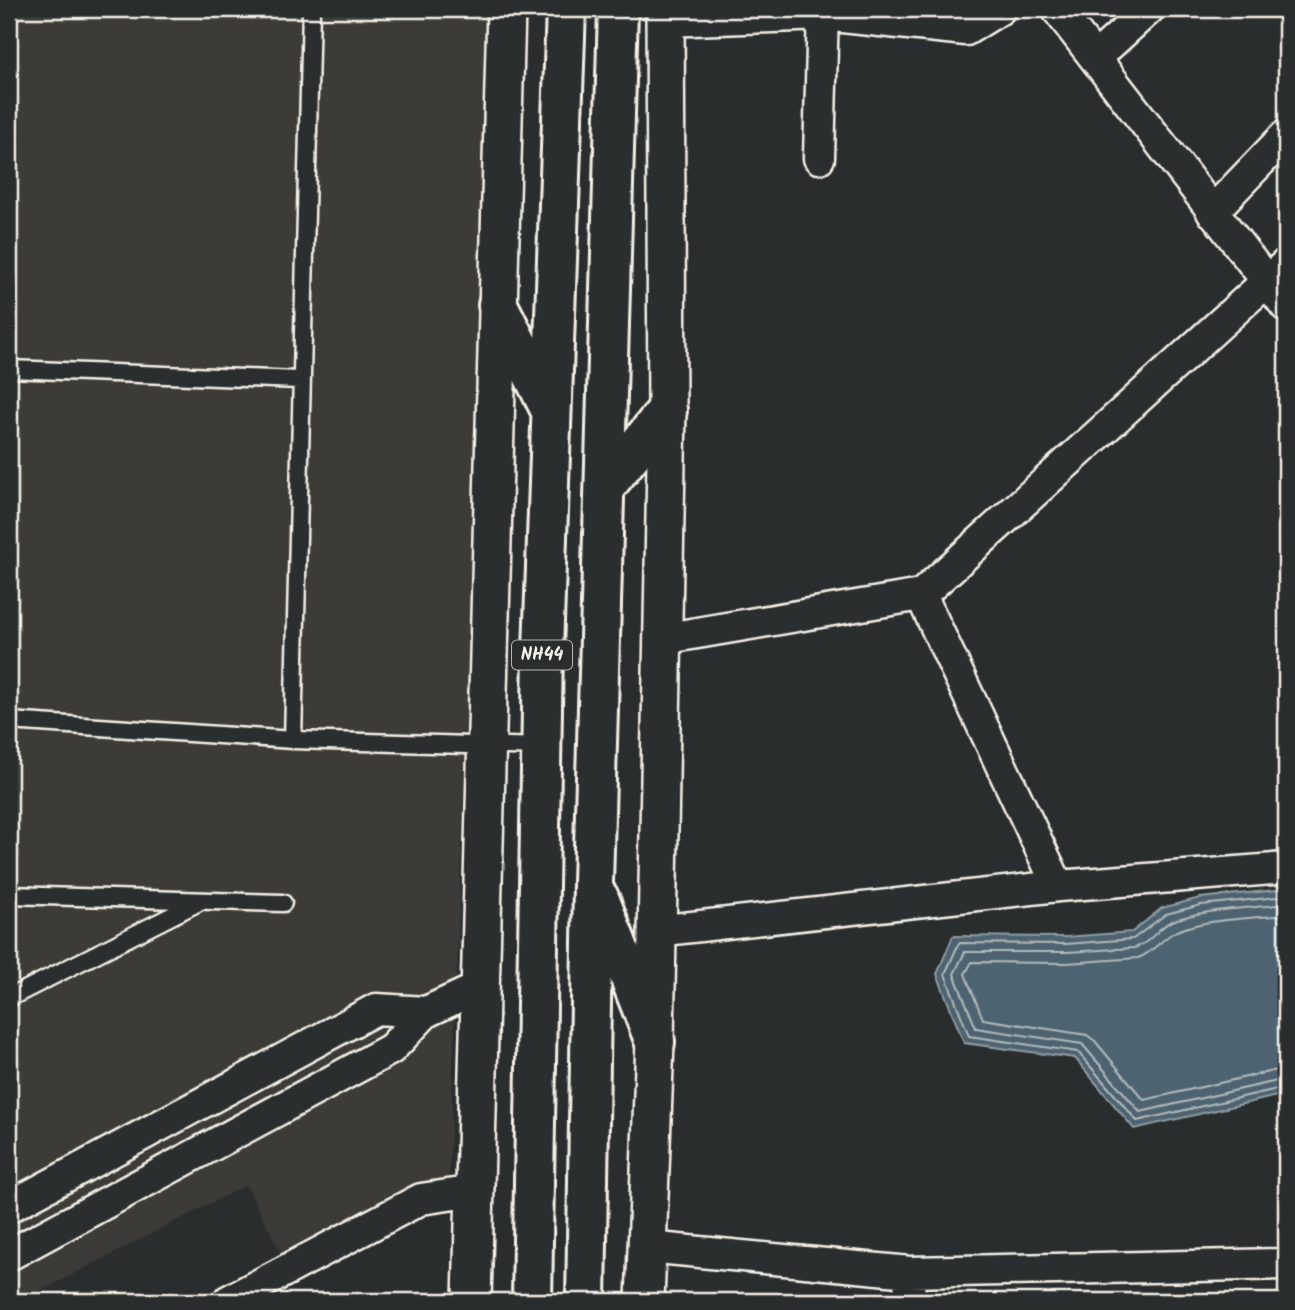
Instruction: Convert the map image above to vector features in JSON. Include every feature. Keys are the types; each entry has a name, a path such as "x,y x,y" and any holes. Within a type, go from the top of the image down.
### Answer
{"highway":[{"name":"NH44","path":"531,1301 540,747 566,9"},
{"name":"NH44","path":"586,1301 593,883 618,9"},
{"path":"498,305 553,414"},
{"path":"605,487 667,410"},
{"path":"593,883 655,1042"}],"street":[{"path":"472,1301 506,9"},
{"path":"645,1301 655,1042 667,410 665,15 823,12 966,30 1000,9"},
{"path":"662,639 921,594 1280,284 1212,212 1057,9"},
{"path":"1095,58 1149,9"},
{"path":"819,158 823,12"},
{"path":"1212,212 1286,135"},
{"path":"921,594 1058,886"},
{"path":"656,931 1058,886 1286,868"},
{"path":"9,1255 391,1049 426,1012 480,987"},
{"path":"9,1207 376,1009 426,1012"},
{"path":"241,1082 260,1120"},
{"path":"228,1301 421,1199 475,1191"},
{"path":"647,1247 910,1287 1286,1264"}],"lane":[{"path":"293,740 311,9"},
{"path":"9,369 300,380"},
{"path":"9,721 293,740 540,747"},
{"path":"9,895 283,904"},
{"path":"9,998 200,901"}],"shaded area":[{"path":"9,9 493,9 448,1204 281,1253 246,1185 21,1301 9,1301"}],"water":[{"path":"1286,889 1286,1094 1134,1129 1075,1058 964,1043 937,974 953,936 1066,937 1132,932 1162,908 1200,898"}]}
